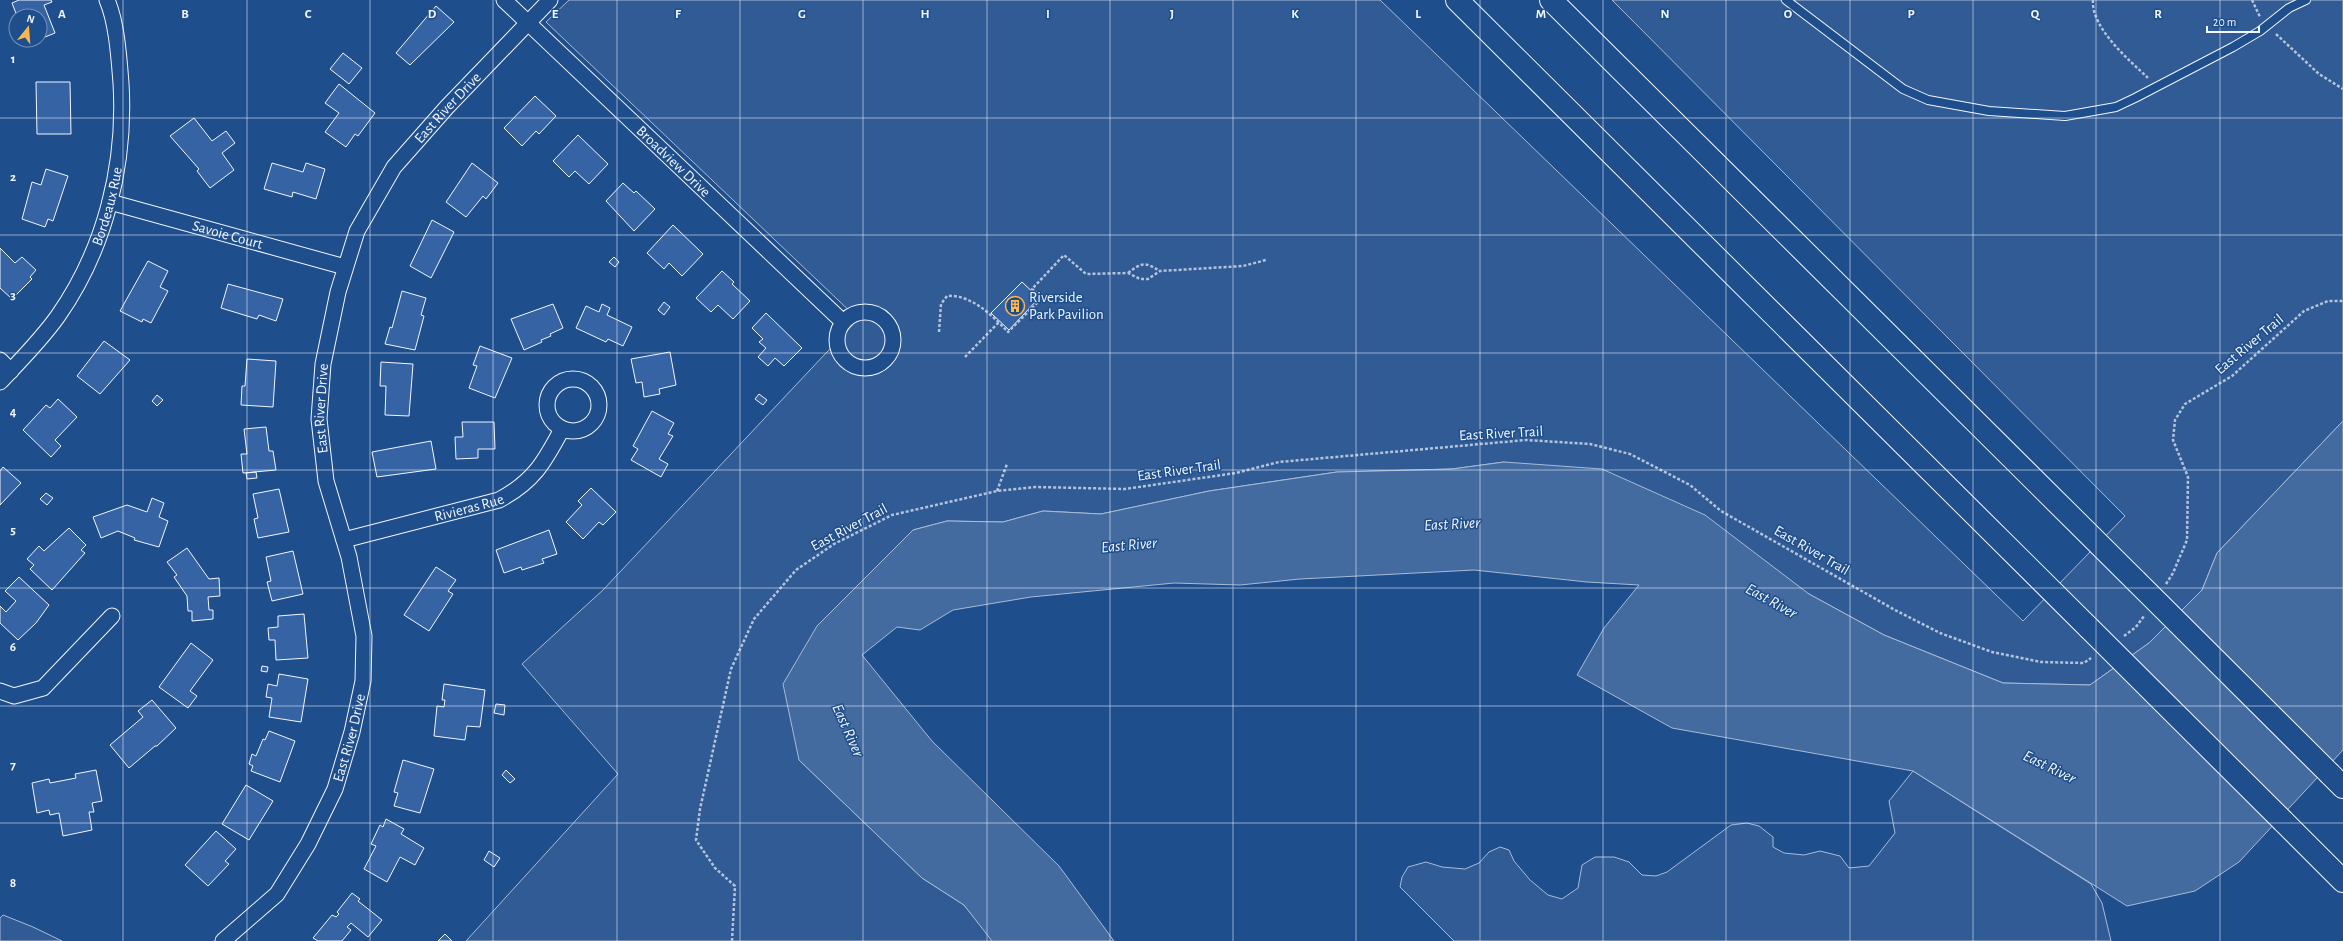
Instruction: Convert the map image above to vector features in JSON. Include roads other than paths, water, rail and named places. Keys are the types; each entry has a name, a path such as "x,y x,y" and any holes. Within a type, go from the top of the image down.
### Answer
{"highway":[{"path":"1457,0 2343,881"},
{"path":"1551,0 2337,780"}],"street":[{"name":"Bordeaux Rue","path":"0,382 58,316 90,260 104,226 119,161 122,102 119,60 107,0"},
{"name":"Broadview Drive","path":"504,0 843,322"},
{"name":"East River Drive","path":"223,941 277,894 308,844 335,789 352,732 363,681 364,636 350,557 326,481 319,419 324,364 338,292 357,230 394,167 447,107 550,0"},
{"name":"Savoie Court","path":"110,202 345,268"},
{"path":"0,360 11,371"},
{"name":"Rivieras Rue","path":"344,540 499,500 518,490 534,475 562,429"},
{"path":"0,690 14,696 43,688 112,616"}],"lane":[{"path":"1786,0 1903,88 1928,100 1989,111 2065,116 2116,107 2232,48 2268,25 2289,8 2306,0"}],"water":[{"name":"East River","path":"2343,421 2343,750 2239,862 2195,891 2127,906 1913,771 1672,728 1577,675 1604,628 1639,585 1587,582 1474,570 1300,579 1240,585 1174,583 1031,597 953,610 920,630 897,627 862,655 932,741 1059,866 1114,941 992,941 964,905 922,878 799,760 783,684 817,626 913,530 947,521 1003,522 1043,511 1101,514 1209,491 1337,472 1452,469 1504,462 1602,469 1705,515 1809,594 1884,635 2003,683 2090,685 2149,643 2202,590 2217,553"}],"place":[{"name":"Riverside Park Pavilion","path":"1015,306"}]}
